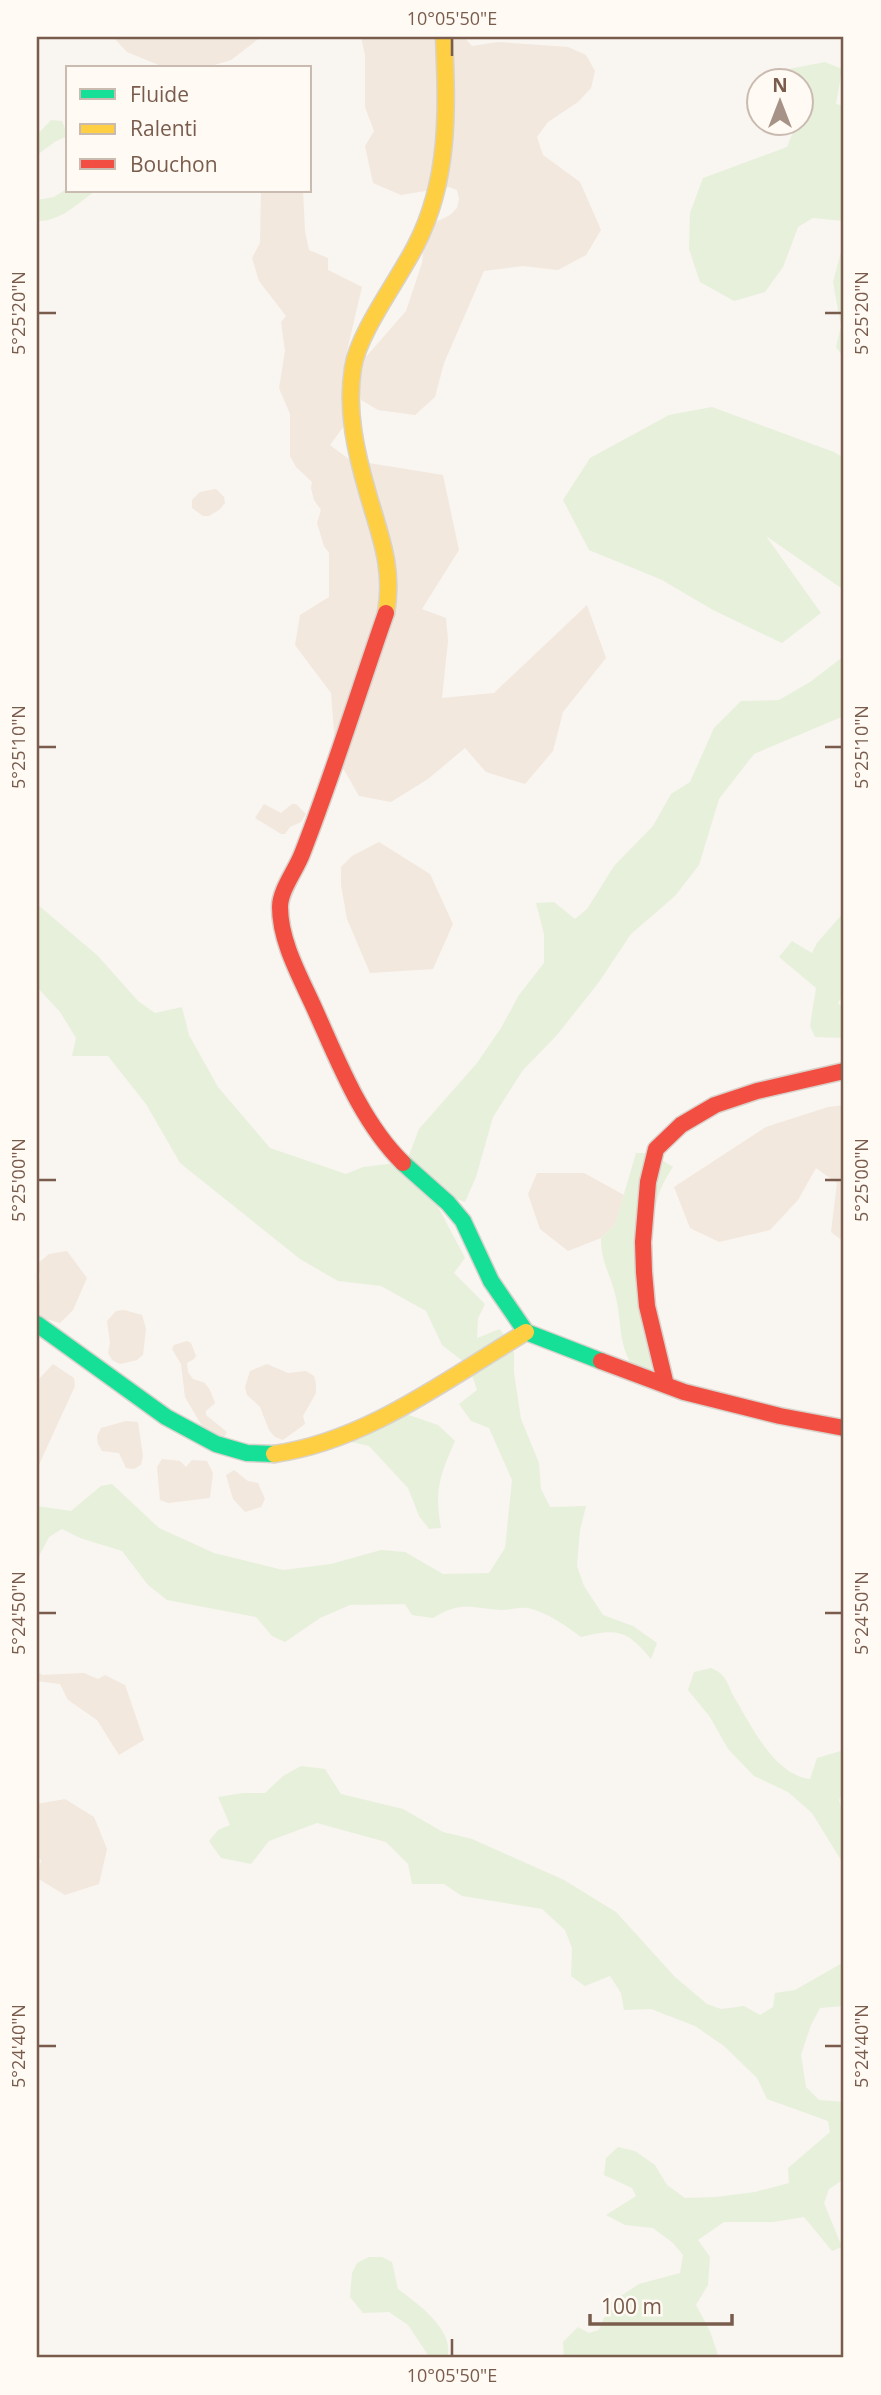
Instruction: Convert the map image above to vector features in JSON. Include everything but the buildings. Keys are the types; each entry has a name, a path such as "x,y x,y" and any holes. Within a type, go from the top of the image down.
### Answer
{"street":[{"path":"444,37 446,151 438,195 427,222 368,331 353,367 352,403 355,432 372,510 387,551 390,584 388,604 302,855 281,900 285,937 296,968 348,1080 374,1126 400,1160 456,1210 467,1227 491,1282 526,1332 684,1392 780,1416 844,1428"},
{"path":"666,1385 647,1306 644,1272 643,1242 648,1181 656,1149 681,1125 715,1105 757,1091 844,1071"},
{"path":"37,1324 166,1417 216,1444 247,1453 272,1454 301,1450 334,1440 398,1409 526,1332"}],"shaded area":[{"path":"113,37 261,37 231,60 211,66 161,66 127,52"},
{"path":"361,37 464,37 472,46 498,42 568,47 586,55 595,71 591,88 578,102 548,122 537,137 543,155 580,182 601,230 586,255 558,270 523,266 484,271 444,363 435,397 415,415 378,410 361,400 359,391 364,359 406,311 422,263 426,227 450,215 457,208 459,199 457,190 449,187 401,195 373,183 365,146 374,131 365,107 365,55"},
{"path":"261,192 303,192 309,250 328,258 328,270 362,287 347,351 352,415 330,445 350,460 443,475 459,550 422,609 446,618 448,641 442,698 494,693 587,605 606,658 563,712 553,751 525,784 486,772 465,748 428,779 391,802 359,796 336,756 331,693 295,645 300,615 329,597 329,553 317,523 321,510 314,500 312,482 296,467 290,456 290,414 279,388 285,351 281,322 286,316 259,281 252,258 260,243"},
{"path":"216,489 224,497 225,503 219,510 209,516 203,516 192,508 192,500 200,492"},
{"path":"264,804 281,813 296,804 306,814 301,822 281,834 255,818"},
{"path":"379,842 430,874 453,924 433,969 370,973 347,919 341,867 352,856"},
{"path":"844,1105 844,1242 831,1232 837,1183 816,1168 798,1200 770,1230 719,1242 690,1228 674,1187 766,1127 828,1107"},
{"path":"537,1173 584,1173 624,1195 615,1225 601,1238 568,1251 540,1229 528,1194"},
{"path":"67,1251 87,1278 73,1310 60,1323 43,1318 37,1312 40,1273 37,1272 37,1264 49,1254"},
{"path":"124,1310 142,1315 146,1329 143,1355 137,1360 120,1364 112,1360 108,1353 110,1343 107,1321 116,1311"},
{"path":"187,1341 191,1343 196,1356 187,1363 188,1372 193,1379 205,1383 210,1390 215,1403 206,1411 206,1415 227,1432 223,1439 205,1431 185,1397 181,1364 172,1349 174,1345"},
{"path":"53,1364 74,1378 75,1386 37,1469 37,1381"},
{"path":"267,1364 288,1373 306,1371 314,1376 316,1384 316,1393 303,1416 305,1424 283,1440 275,1437 269,1430 260,1407 247,1395 245,1387 250,1371"},
{"path":"126,1421 138,1422 143,1456 141,1465 134,1469 126,1468 119,1453 102,1451 98,1444 97,1436 101,1428"},
{"path":"162,1459 180,1461 186,1467 192,1460 207,1461 213,1473 210,1498 168,1503 160,1500 157,1467"},
{"path":"234,1470 248,1481 258,1483 265,1499 261,1507 245,1512 233,1499 226,1475"},
{"path":"37,1671 42,1675 84,1673 98,1679 105,1675 125,1685 144,1740 119,1755 97,1720 68,1700 60,1684 37,1681"},
{"path":"65,1799 94,1817 107,1849 99,1884 65,1895 37,1878 41,1860 37,1856 37,1804"}],"green space":[{"path":"825,62 842,69 836,104 844,106 844,221 813,218 798,227 783,267 765,292 734,301 700,282 689,249 690,213 703,178 787,147 791,136 814,136 814,66 804,66"},
{"path":"51,120 62,121 66,131 66,137 37,155 37,135"},
{"path":"66,189 66,192 94,192 61,215 37,221 37,200 54,197"},
{"path":"841,252 844,260 844,358 836,347 841,326 833,282"},
{"path":"712,407 844,458 844,590 766,536 821,613 782,643 713,610 662,580 589,550 563,500 590,458 669,415"},
{"path":"844,656 844,716 754,754 719,799 699,865 675,896 631,934 599,982 557,1035 523,1070 493,1117 476,1177 465,1202 446,1195 408,1158 419,1129 477,1063 519,995 544,963 544,934 536,903 554,902 575,919 587,909 614,866 653,826 671,794 690,782 714,728 741,701 779,700 810,682"},
{"path":"37,904 98,956 138,1001 155,1013 182,1007 189,1035 218,1087 270,1148 346,1174 363,1167 396,1163 435,1201 465,1258 454,1273 485,1304 478,1318 477,1338 500,1329 514,1353 514,1373 521,1419 539,1463 541,1489 550,1507 586,1506 580,1530 577,1566 584,1586 603,1615 633,1626 657,1643 651,1659 628,1637 613,1632 581,1637 549,1616 525,1608 501,1610 459,1607 433,1618 412,1615 405,1604 350,1605 320,1618 285,1642 272,1636 256,1617 167,1600 148,1585 122,1551 80,1538 62,1529 49,1537 37,1557 37,1506 71,1511 101,1486 112,1484 159,1528 214,1553 283,1570 331,1564 381,1550 405,1552 443,1574 489,1573 505,1548 512,1480 489,1428 471,1421 459,1404 477,1390 469,1366 442,1345 426,1311 381,1286 338,1281 300,1259 180,1163 146,1104 108,1056 72,1056 76,1038 60,1012 37,987"},
{"path":"844,912 844,994 838,1003 844,1009 844,1038 815,1037 810,1026 816,988 779,957 792,941 812,953 817,943"},
{"path":"636,1153 651,1153 673,1167 657,1199 653,1235 635,1238 652,1370 638,1372 624,1346 616,1298 603,1255 601,1238 615,1225"},
{"path":"409,1415 438,1425 455,1441 438,1493 441,1528 429,1529 419,1516 408,1488 369,1446 347,1441 371,1420"},
{"path":"711,1668 723,1676 756,1734 785,1768 810,1779 817,1758 844,1750 844,1790 839,1800 844,1820 844,1865 812,1813 788,1792 754,1776 728,1749 710,1717 688,1690 694,1672"},
{"path":"301,1766 325,1769 341,1794 403,1809 443,1832 472,1839 564,1880 616,1912 675,1977 707,2004 721,2009 744,2006 760,2015 773,2007 775,1993 795,1990 844,1962 844,2006 820,2008 801,2055 806,2087 819,2100 844,2102 844,2179 829,2189 824,2203 842,2247 832,2251 804,2217 773,2222 724,2222 698,2240 710,2257 708,2285 696,2305 710,2331 719,2358 564,2358 563,2342 578,2327 589,2333 599,2330 610,2303 639,2284 680,2273 683,2255 673,2243 653,2228 625,2225 606,2215 636,2196 632,2188 604,2175 606,2158 618,2147 635,2151 655,2165 667,2185 685,2198 755,2192 789,2183 788,2168 830,2132 828,2121 767,2099 757,2078 724,2046 695,2026 651,2009 624,2010 621,1993 610,1976 585,1986 571,1976 572,1948 565,1930 542,1909 462,1896 444,1884 412,1884 408,1864 386,1842 317,1823 269,1841 251,1864 221,1858 209,1841 218,1830 230,1825 218,1797 265,1793 283,1776"},
{"path":"369,2257 382,2257 392,2262 398,2289 433,2319 446,2338 447,2358 430,2358 408,2325 389,2312 363,2313 350,2297 352,2273 357,2263"}],"traffic: fast":[{"path":"403,1163 448,1203 463,1221 491,1281 526,1332 601,1361"},
{"path":"37,1324 166,1417 216,1444 247,1453 274,1454"}],"traffic: slow":[{"path":"386,613 387,567 356,447 351,384 356,354 380,306 416,245 435,195 444,143 444,37"},
{"path":"274,1454 308,1447 374,1422 436,1388 526,1332"}],"traffic: jam":[{"path":"386,613 324,794 280,907 284,934 293,961 343,1072 375,1130 403,1163"},
{"path":"666,1385 647,1306 644,1272 643,1242 648,1182 656,1149 681,1125 715,1105 757,1091 844,1071"},
{"path":"601,1361 684,1392 780,1416 844,1428"}]}
